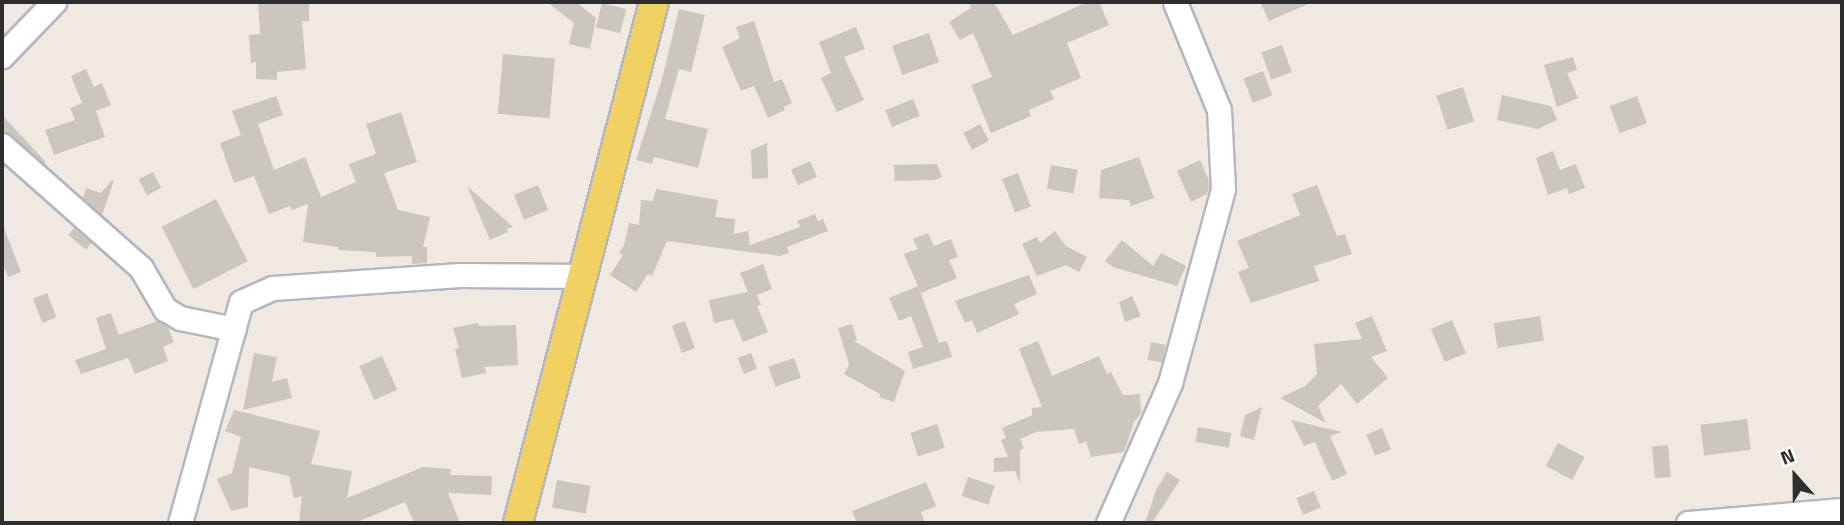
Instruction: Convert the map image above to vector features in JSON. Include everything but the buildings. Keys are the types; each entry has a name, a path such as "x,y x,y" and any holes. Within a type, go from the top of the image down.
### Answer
{"main road":[{"path":"518,523 654,2"}],"street":[{"path":"2,56 54,2"},
{"path":"1108,523 1170,383 1223,189 1219,110 1175,2"},
{"path":"2,145 141,268 165,309 180,318 234,329"},
{"path":"180,523 242,302 273,288 460,275 584,276"},
{"path":"1688,523 1842,510"}]}
